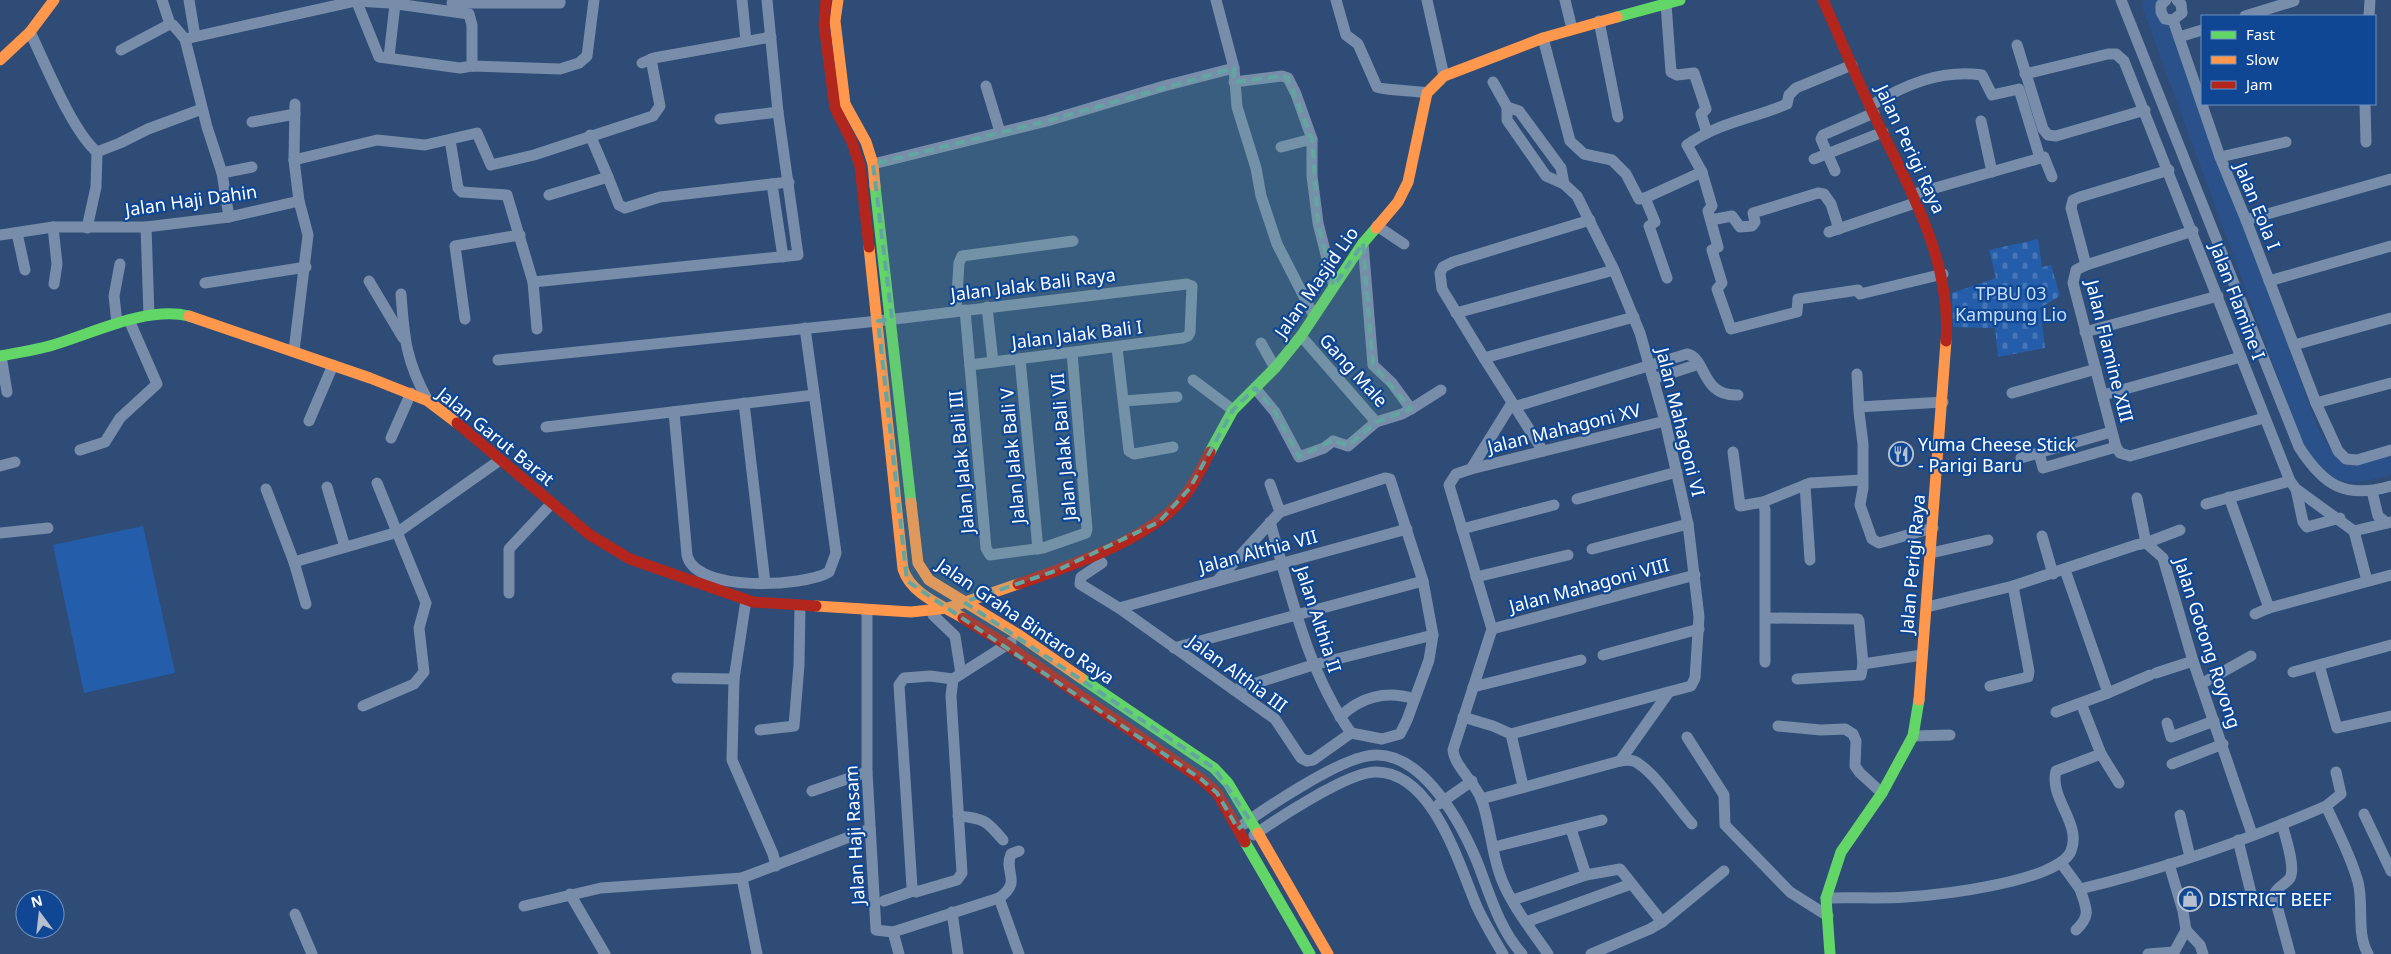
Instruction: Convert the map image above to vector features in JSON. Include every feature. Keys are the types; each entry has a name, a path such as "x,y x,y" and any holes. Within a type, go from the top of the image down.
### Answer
{"street":[{"path":"0,60 30,32 54,0"},
{"path":"162,0 170,24 190,37 356,0 469,14 472,25 472,66"},
{"path":"189,0 190,37 202,109 222,173 229,217"},
{"path":"356,0 377,56 460,68 472,66 560,70 579,63 587,56 594,0"},
{"path":"452,3 560,3 560,0"},
{"path":"742,0 746,41"},
{"path":"533,282 796,256 799,252 778,112 767,0"},
{"name":"Jalan Graha Bintaro Raya","path":"826,0 824,25 835,108 852,142 860,166 903,569 907,581 915,589 1007,645 1201,779 1217,794 1310,954"},
{"name":"Jalan Graha Bintaro Raya","path":"838,0 835,21 845,104 866,142 873,164 892,319 918,564 929,580 1019,635 1214,768 1228,783 1328,954"},
{"path":"1216,0 1234,68 1237,108 1271,227 1292,274 1314,316"},
{"path":"1336,0 1346,34 1358,44 1377,87 1381,90 1406,89 1428,93 1431,87 1444,76 1543,38 1661,3 1680,0"},
{"path":"1427,0 1444,76"},
{"path":"1565,0 1572,29"},
{"name":"Jalan Perigi Raya","path":"1823,0 1872,110 1927,223 1943,274 1948,317 1927,607 1918,706 1913,736 1882,793 1840,852 1826,898 1830,954"},
{"path":"2121,0 2300,447 2312,466 2325,480 2341,490 2372,491 2391,486"},
{"name":"Jalan Eola I","path":"2166,0 2161,5 2161,12 2165,19 2173,20 2200,96"},
{"path":"2173,20 2178,18 2182,10 2177,0"},
{"path":"2248,15 2294,0"},
{"path":"2368,15 2370,0"},
{"path":"1661,3 1670,72 1677,75 1694,73 1706,109 1701,114 1707,133"},
{"path":"388,57 395,4"},
{"path":"1599,21 1618,117"},
{"path":"121,50 170,24"},
{"path":"2180,37 2201,30"},
{"path":"30,32 55,86 82,135 98,152 96,187 87,228"},
{"path":"294,160 376,140 425,145 477,132 491,165 534,155 590,135 653,116 660,106 646,61 771,37"},
{"path":"1543,38 1570,141 1584,154 1612,160 1626,174 1639,198 1645,198 1702,172"},
{"path":"2017,45 2043,129 2048,135 2056,136 2145,110"},
{"name":"Jalan Flamine I","path":"2025,74 2108,54 2116,54 2124,61 2193,231 2264,418 2293,485 2303,522 2307,527 2340,518"},
{"path":"1852,65 1796,88 1789,95 1787,104 1770,111 1722,124 1687,145 1702,172 1712,206 1708,211 1718,247 1712,250 1722,283 1717,289 1731,329 1798,312 1798,299 1845,291 1858,290 1860,294 1943,274"},
{"path":"873,164 1047,121 1164,86 1234,68"},
{"path":"1835,171 1821,139 1823,135 1872,110 1900,88 1929,78 1973,74 1982,75 1992,96 2019,89 2040,158"},
{"path":"1234,82 1282,76 1288,78 1296,94 1312,139 1312,176 1318,223 1334,286"},
{"name":"Jalan Mahagoni VI","path":"1493,82 1507,107 1507,120 1546,176 1564,184 1577,196 1614,270 1634,317 1649,365 1665,421 1688,524 1695,574 1699,629 1695,678 1691,686 1669,692"},
{"path":"986,86 1000,132"},
{"name":"Jalan Masjid Lio","path":"964,602 1058,570 1101,552 1159,522 1177,506 1190,488 1233,410 1275,368 1301,336 1363,243 1398,202 1408,182 1428,93"},
{"name":"Jalan Eola I","path":"2203,105 2220,157 2316,404 2338,451 2346,459 2357,460 2391,450"},
{"path":"2365,105 2366,142"},
{"name":"Jalan Mahagoni VI","path":"1507,107 1518,111 1524,118 1561,168 1564,184"},
{"path":"98,152 120,144 148,129 202,109"},
{"path":"252,122 295,109 294,160 299,201 308,235 306,267 294,351"},
{"path":"720,119 778,112"},
{"path":"1981,121 1992,172"},
{"path":"1814,160 1883,132"},
{"path":"590,135 619,205 623,208 660,197 789,182"},
{"path":"1281,147 1312,139"},
{"path":"450,140 458,188 462,192 507,195 533,282 537,329"},
{"path":"2220,157 2286,142"},
{"path":"1711,220 1732,216 1740,227 1752,226 1756,222 1754,213 1818,193 1824,194 1831,204 1834,230 1916,198 2040,158 2047,158 2052,177"},
{"path":"222,173 252,167"},
{"name":"Jalan Flamine XIII","path":"2120,451 2111,432 2073,283 2076,270 2086,265 2071,208 2073,200 2168,170"},
{"path":"550,195 608,178"},
{"path":"2246,220 2391,179"},
{"path":"772,184 783,257"},
{"path":"1645,198 1655,222 1649,226 1667,278"},
{"name":"Jalan Haji Dahin","path":"0,235 52,226 87,228 146,227 229,217 299,201"},
{"path":"1543,451 1456,313 1442,288 1440,273 1443,267 1590,220"},
{"path":"52,226 57,264 54,284"},
{"path":"1377,226 1404,244"},
{"path":"146,227 149,315"},
{"path":"2086,265 2193,231"},
{"path":"16,233 25,270"},
{"path":"465,320 455,246 520,235"},
{"name":"Jalan Jalak Bali III","path":"1038,549 990,555 986,548 970,365 960,310 958,263 962,256 1073,240"},
{"path":"1363,243 1372,365 1392,383 1411,409"},
{"path":"2269,281 2391,246"},
{"path":"117,323 114,296 120,264"},
{"path":"205,283 306,267"},
{"path":"1456,313 1614,270"},
{"path":"369,281 404,340"},
{"name":"Jalan Jalak Bali Raya","path":"498,360 878,321 1188,284 1192,286 1188,336"},
{"path":"401,294 404,340 416,379 428,401"},
{"path":"2086,332 2218,296"},
{"path":"987,307 993,362"},
{"name":"Jalan Garut Barat","path":"0,356 50,346 117,323 149,315 175,313 205,320 428,401 445,412 551,504 590,535 630,558 753,602 911,612 948,608 964,602"},
{"path":"1484,358 1634,317"},
{"path":"2294,345 2391,318"},
{"path":"80,450 105,442 120,418 157,384 130,320"},
{"path":"674,412 688,561 691,566 704,575 738,583 765,583 824,575 829,572 836,554 805,328"},
{"name":"Jalan Jalak Bali I","path":"970,365 1117,348 1188,336"},
{"name":"Gang Male","path":"1301,336 1376,422 1402,414 1441,390"},
{"path":"1261,343 1275,368"},
{"path":"1117,348 1129,451 1134,454 1173,447"},
{"name":"Jalan Jalak Bali VII","path":"1038,549 1082,536 1087,529 1072,353"},
{"path":"1548,954 1526,922 1499,873 1481,799 1472,781 1453,756 1463,717 1492,629 1449,485 1456,474 1471,469 1513,405 1687,354 1694,356 1711,385 1719,392 1728,396 1738,395"},
{"path":"0,356 7,392"},
{"path":"2103,395 2241,357"},
{"name":"Jalan Jalak Bali V","path":"1020,359 1038,549"},
{"path":"1652,379 1698,364"},
{"path":"309,421 333,365"},
{"path":"2012,393 2096,369"},
{"path":"1857,374 1863,444 1863,488 1860,505 1874,542 1879,544 1933,528"},
{"path":"1193,380 1233,410"},
{"path":"2316,404 2391,383"},
{"path":"1255,388 1275,412 1289,440 1301,457 1333,441 1345,446 1351,444 1376,422"},
{"path":"391,438 410,394"},
{"path":"546,427 814,395"},
{"path":"1124,401 1177,397"},
{"path":"1859,407 1943,402"},
{"path":"744,403 765,583"},
{"path":"2039,453 2043,468 2120,451 2130,456 2264,418"},
{"name":"Jalan Mahagoni XV","path":"1471,469 1665,421"},
{"path":"2021,458 2111,432"},
{"path":"891,447 905,445"},
{"path":"1733,452 1739,506 1762,502 1805,485 1862,480"},
{"path":"294,562 398,532 500,460"},
{"path":"0,466 15,462"},
{"path":"1577,499 1677,472"},
{"path":"1217,581 1280,512 1385,478 1390,479 1423,580 1433,634 1429,660 1400,734 1386,739 1351,733"},
{"path":"364,706 414,684 424,672 419,628 426,603 377,483"},
{"path":"1270,484 1280,512"},
{"path":"1805,485 1810,560"},
{"path":"2206,504 2229,497 2293,485 2340,518 2354,531 2367,581"},
{"path":"327,487 345,547"},
{"path":"266,489 294,562 306,604"},
{"path":"2354,531 2370,527 2385,520 2372,491"},
{"path":"2229,497 2269,608"},
{"path":"2136,498 2146,543"},
{"path":"1762,502 1765,510 1764,560 1767,618 1765,662"},
{"path":"509,593 509,550 551,504"},
{"path":"1462,529 1554,505"},
{"name":"Jalan Althia II","path":"1270,522 1313,665 1340,717 1351,733"},
{"path":"1592,549 1688,524"},
{"path":"0,533 48,528"},
{"name":"Jalan Althia VII","path":"1119,608 1407,529"},
{"path":"1927,607 2013,586 2146,543 2180,530"},
{"path":"2042,536 2052,574"},
{"path":"1931,553 1988,540"},
{"name":"Jalan Gotong Royong","path":"2146,543 2163,558 2193,661 2223,744 2252,834"},
{"path":"1476,577 1568,555"},
{"name":"Jalan Althia III","path":"1102,563 1081,576 1080,584 1119,608 1253,703 1282,726 1302,758 1307,761 1313,760 1351,733"},
{"path":"2065,570 2108,693"},
{"name":"Jalan Mahagoni VIII","path":"1492,629 1695,574"},
{"path":"2255,614 2269,608 2391,574"},
{"path":"1174,648 1423,580"},
{"path":"1990,686 2028,677 2030,671 2013,586"},
{"path":"746,600 734,679 732,760 770,845 776,866"},
{"path":"760,730 794,726 799,665 800,606"},
{"name":"Jalan Haji Rasam","path":"867,610 867,772 876,930 893,932"},
{"path":"884,901 960,877 951,696 957,677 956,636 933,615"},
{"path":"1767,618 1858,619 1863,664 1859,676 1797,679"},
{"path":"1603,655 1699,629"},
{"path":"1234,690 1313,665 1433,634"},
{"path":"913,891 900,680 930,676 957,677 1007,645 1019,635"},
{"path":"2293,672 2391,645"},
{"path":"1863,664 1922,655"},
{"path":"2201,684 2251,656"},
{"path":"1473,687 1581,660"},
{"path":"2056,712 2153,674 2193,661"},
{"path":"2319,665 2338,728 2391,716"},
{"path":"677,678 734,679"},
{"path":"1253,684 1253,703"},
{"path":"1463,717 1493,726 1511,734 1669,692"},
{"path":"1620,761 1669,692"},
{"path":"1340,717 1359,702 1377,696 1396,695 1414,699"},
{"path":"2081,703 2101,754 2119,783"},
{"path":"2167,723 2171,737 2214,721"},
{"path":"1778,726 1821,730 1845,729 1853,734 1856,741 1855,766 1882,793"},
{"path":"1511,734 1523,786"},
{"path":"1913,736 1950,735"},
{"path":"1687,737 1724,795 1725,825 1790,892 1828,916"},
{"path":"1378,772 1380,756 1386,739"},
{"path":"2172,764 2223,744"},
{"path":"1826,898 1903,898 1946,894 2038,874 2061,863 2070,853 2073,838 2069,817 2059,795 2055,777 2056,771 2101,754"},
{"path":"1238,828 1343,765 1363,756 1380,756 1406,763 1425,778 1444,800 1468,842 1508,935 1522,954"},
{"path":"1481,799 1523,786 1620,761 1631,760 1638,763 1692,824"},
{"path":"812,791 867,772"},
{"path":"1244,842 1336,786 1378,772 1401,778 1418,791 1455,849 1477,907 1503,954"},
{"path":"2080,889 2124,879 2190,857 2326,806 2341,794 2336,772"},
{"path":"1431,809 1472,781"},
{"path":"2326,806 2358,880 2363,910 2362,939 2368,954"},
{"path":"2364,814 2391,871"},
{"path":"2180,815 2190,857"},
{"path":"958,816 980,817 989,823 1003,840"},
{"path":"1494,847 1602,820"},
{"path":"2282,824 2291,860 2291,873 2274,895 2290,954"},
{"path":"524,906 601,888 742,878 870,829"},
{"path":"1570,829 1586,876"},
{"path":"2238,840 2251,893"},
{"path":"899,954 893,932 999,898 1009,890 1012,882 1009,859 1011,854 1019,850"},
{"path":"2061,863 2080,889 2087,912 2086,922 2076,930"},
{"path":"2169,864 2183,911 2186,930 2200,944 2203,954"},
{"path":"1513,900 1586,876 1620,869 1662,922"},
{"path":"1591,954 1662,922 1724,871"},
{"path":"742,878 757,954"},
{"path":"1526,922 1631,884"},
{"path":"570,894 605,954"},
{"path":"999,898 1019,954"},
{"path":"952,912 958,954"},
{"path":"296,914 312,954"},
{"path":"2148,954 2173,953 2179,939 2186,930"}],"highlighted area":[{"path":"1234,68 1234,82 1282,76 1288,78 1312,139 1318,223 1334,286 1363,243 1373,365 1411,409 1376,422 1348,446 1333,440 1299,457 1275,412 1255,388 1233,410 1190,488 1159,522 1058,570 964,602 1214,768 1250,820 1238,829 1217,793 1201,779 907,581 878,321 892,319 873,164 1047,121"}],"green space":[{"name":"TPBU 03 Kampung Lio","path":"2038,239 2042,267 2051,265 2060,296 2040,308 2045,348 1998,357 1995,328 1953,327 1952,293 1996,278 1989,250"},
{"path":"143,526 175,673 84,693 53,545"}],"waterway":[{"path":"2157,0 2152,5 2308,430 2324,457 2331,465 2340,470 2349,472 2361,471 2391,465"}],"traffic: fast":[{"path":"1617,17 1680,0"},
{"path":"875,186 911,503"},
{"path":"1210,452 1233,410 1275,368 1301,336 1363,243 1376,228"},
{"path":"0,356 53,345 120,322 138,318 172,314 189,316"},
{"path":"1081,678 1214,768 1228,783 1258,833"},
{"path":"1830,954 1826,898 1841,852 1882,793 1913,736 1919,700"},
{"path":"1245,842 1310,954"}],"traffic: slow":[{"path":"0,60 30,32 54,0"},
{"path":"838,0 835,21 845,104 866,142 873,164 875,186"},
{"path":"1376,228 1398,202 1408,182 1427,93 1444,76 1543,38 1617,17"},
{"path":"869,247 903,569 907,578 920,592 963,618"},
{"path":"189,316 370,378 428,401 457,423"},
{"path":"1919,700 1946,341"},
{"path":"911,503 918,563 929,580 1019,635 1081,678"},
{"path":"816,606 911,612 948,608 1018,584"},
{"path":"1258,833 1328,954"}],"traffic: jam":[{"path":"826,0 824,25 835,108 852,142 860,166 869,247"},
{"path":"1823,0 1867,101 1925,224 1935,252 1942,281 1946,311 1946,341"},
{"path":"457,423 590,535 630,559 753,602 816,606"},
{"path":"1018,584 1101,553 1142,532 1160,520 1185,495 1210,452"},
{"path":"963,618 1007,645 1201,779 1217,793 1245,842"}],"place":[{"name":"Yuma Cheese Stick - Parigi Baru","path":"1901,454"},
{"name":"DISTRICT BEEF","path":"2190,899"}]}
